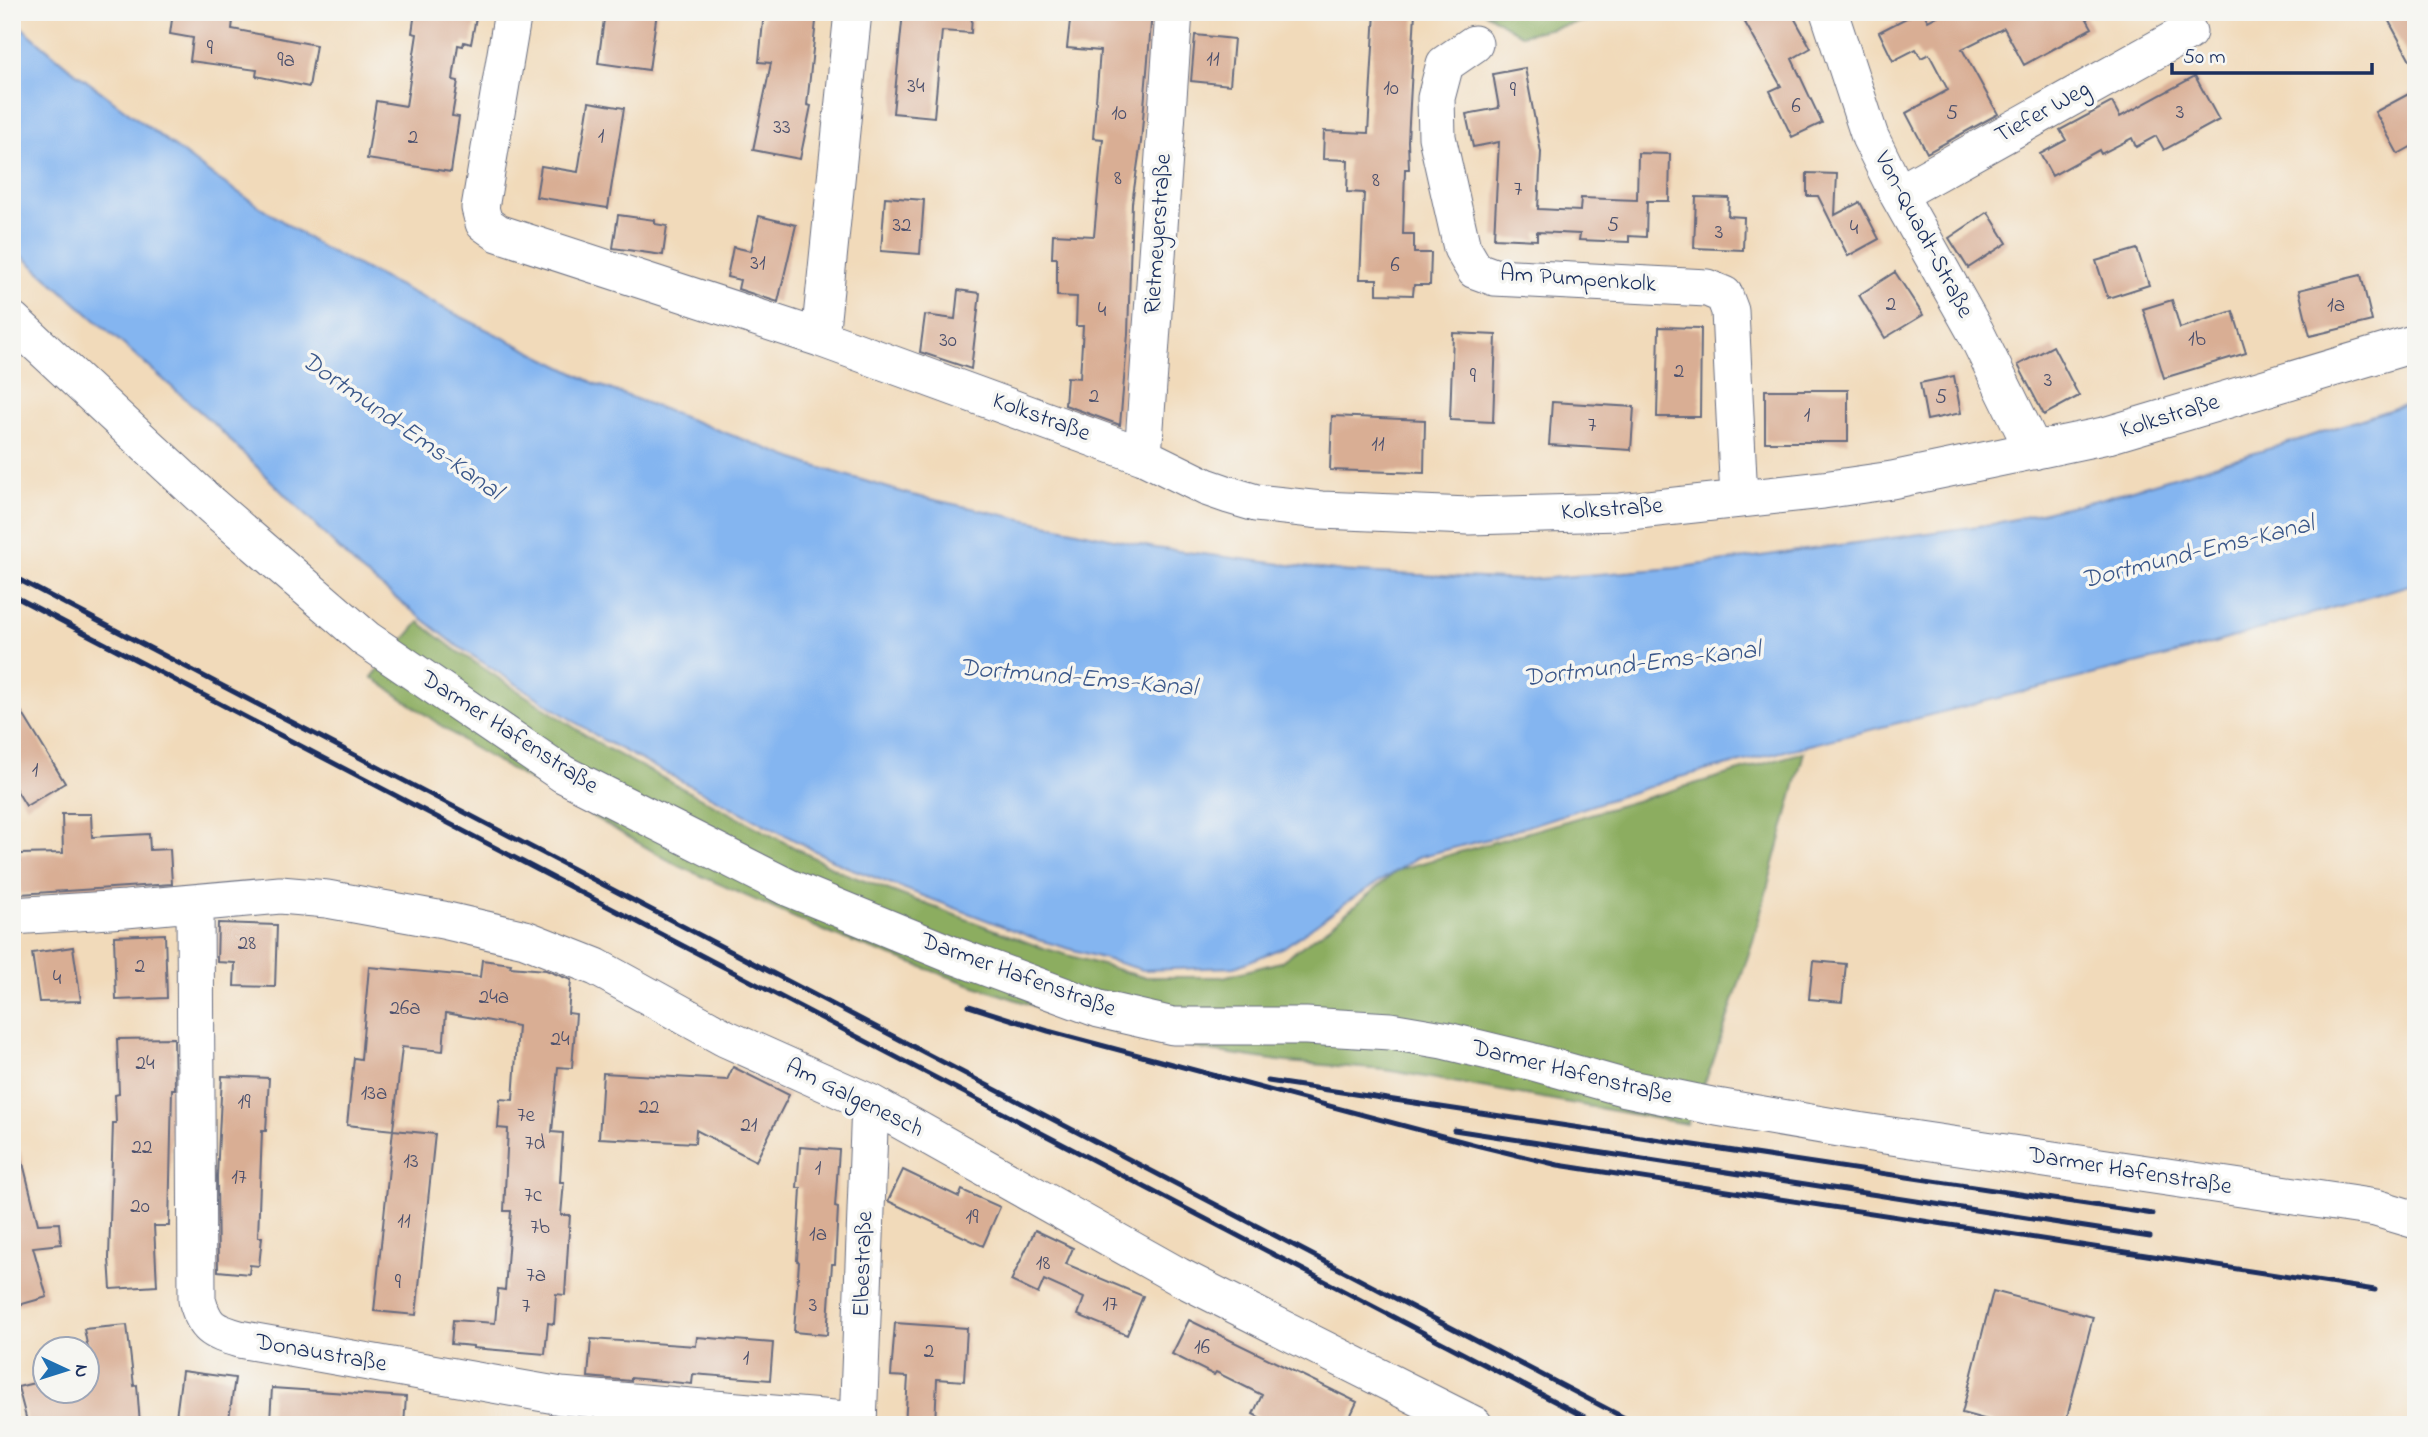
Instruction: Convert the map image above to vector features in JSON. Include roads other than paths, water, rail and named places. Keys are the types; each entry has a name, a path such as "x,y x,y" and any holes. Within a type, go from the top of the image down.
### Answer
{"street":[{"name":"Kolkstraße","path":"513,12 480,208 484,223 498,233 820,338 1143,456 1206,487 1256,503 1321,510 1469,516 1620,512 1892,480 2108,435 2416,343"},
{"path":"820,338 853,12"},
{"name":"Rietmeyerstraße","path":"1143,456 1174,12"},
{"name":"Von-Quadt-Straße","path":"1829,12 1870,137 1898,194 1975,331 2034,451"},
{"name":"Tiefer Weg","path":"1898,194 2188,32"},
{"name":"Am Pumpenkolk","path":"1474,44 1445,64 1436,97 1437,137 1462,248 1475,270 1494,277 1707,288 1724,295 1730,311 1739,499"},
{"name":"Darmer Hafenstraße","path":"12,320 212,506 366,639 563,774 788,887 953,955 1099,1009 1173,1026 1306,1026 1390,1031 1443,1040 1626,1088 1717,1107 1851,1130 2376,1208 2416,1220"},
{"name":"Am Galgenesch","path":"12,916 195,904 281,895 327,899 443,920 525,939 596,967 725,1038 870,1103 1178,1276 1474,1425"},
{"name":"Donaustraße","path":"195,904 197,1300 201,1316 215,1332 239,1339 561,1396 858,1423"},
{"name":"Elbestraße","path":"858,1423 870,1103"}],"water":[{"name":"Dortmund-Ems-Kanal","path":"12,19 67,66 212,175 323,248 596,384 808,464 912,495 1155,548 1336,571 1523,580 1675,568 1993,524 2100,499 2298,440 2416,401 2416,583 2184,652 1676,778 1488,839 1418,857 1347,902 1284,947 1235,967 1143,970 1039,940 842,865 603,740 456,645 360,570 213,423 12,247"}],"railway":[{"path":"12,576 1638,1425"},
{"path":"12,595 1600,1425"},
{"path":"969,1006 1048,1031 1558,1165 2375,1290"},
{"path":"1268,1081 2153,1214"},
{"path":"1454,1130 2150,1237"}]}
